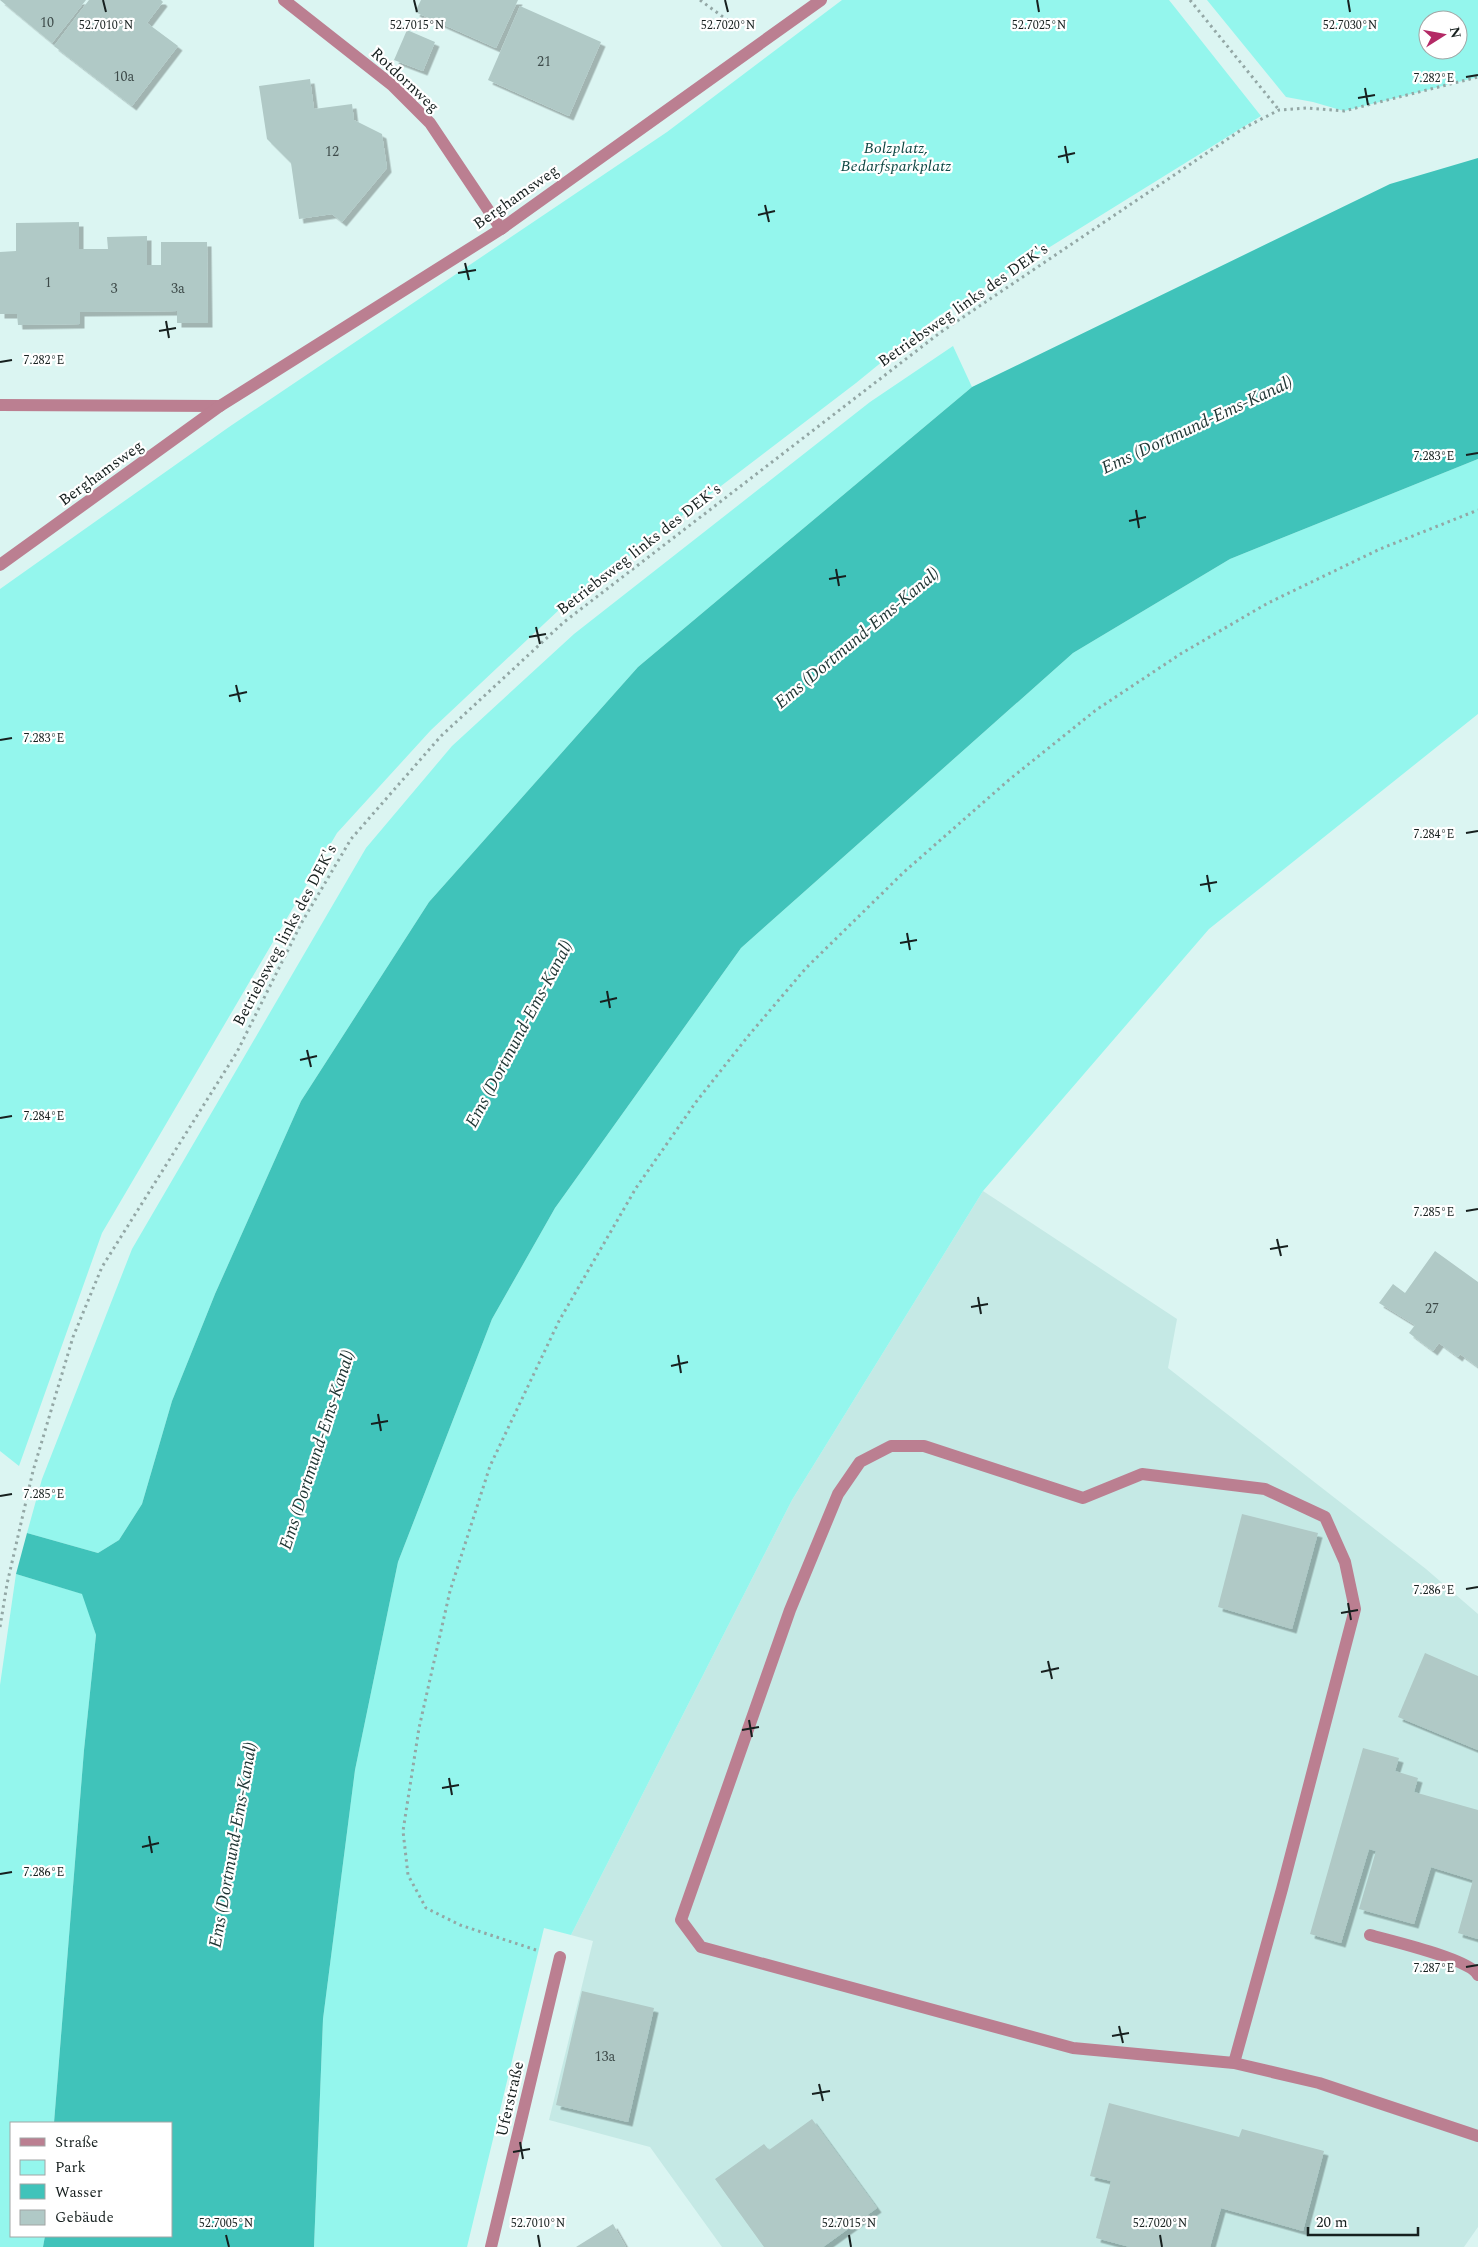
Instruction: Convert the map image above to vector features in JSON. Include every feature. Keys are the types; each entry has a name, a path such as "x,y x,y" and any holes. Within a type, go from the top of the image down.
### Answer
{"street":[{"name":"Rotdornweg","path":"284,0 392,85 430,123 501,229"},
{"name":"Berghamsweg","path":"0,565 220,406 501,229 761,45 821,0"},
{"path":"0,405 220,406"},
{"path":"1234,2063 1356,1609 1345,1562 1325,1517 1265,1489 1142,1474 1083,1498 924,1446 891,1446 860,1462 838,1494 790,1610 681,1920 701,1947 1073,2048 1234,2063 1319,2083 1478,2136"},
{"path":"1370,1935 1450,1958 1476,1970 1478,1975"},
{"name":"Uferstraße","path":"491,2247 560,1957"}],"path":[{"path":"700,0 761,45"},
{"path":"1190,0 1279,110"},
{"name":"Betriebsweg links des DEK's","path":"0,1627 33,1471 73,1337 102,1267 237,1052 302,922 351,839 441,736 564,622 941,332 1244,128 1279,110 1307,108 1344,111 1478,78"},
{"path":"560,1957 460,1925 426,1908 408,1875 402,1831 419,1728 450,1590 490,1466 558,1321 636,1188 696,1102 749,1035 806,968 904,872 1010,779 1096,710 1182,653 1268,603 1380,549 1478,510"}],"shaded area":[{"path":"983,1191 1177,1319 1168,1368 1426,1569 1478,1614 1478,2227 1464,2247 722,2247 650,2147 549,2120 593,1941 571,1935 792,1500"}],"green space":[{"name":"Bolzplatz, Bedarfsparkplatz","path":"842,0 1169,0 1261,116 937,317 856,383 561,608 431,730 337,833 102,1233 19,1466 0,1451 0,589 229,427 667,132"},
{"path":"1207,0 1478,0 1478,77 1344,111 1286,97"},
{"path":"953,346 972,387 638,667 429,902 301,1101 215,1294 172,1401 142,1504 119,1540 98,1553 27,1533 42,1479 132,1249 366,848 452,746 574,634 870,402"},
{"path":"1478,459 1478,714 1209,929 983,1191 792,1500 571,1935 544,1928 467,2247 314,2247 323,2019 355,1770 398,1562 492,1319 555,1208 741,948 1073,653 1230,559"},
{"path":"16,1574 83,1594 96,1635 84,1750 54,2122 10,2122 10,2237 45,2237 43,2247 0,2247 0,1685"}],"water":[{"name":"Ems (Dortmund-Ems-Kanal)","path":"1478,158 1478,459 1230,559 1073,653 741,948 555,1208 492,1319 398,1562 355,1770 323,2019 314,2247 43,2247 45,2237 172,2237 172,2122 54,2122 84,1750 96,1635 82,1594 16,1574 27,1533 98,1553 119,1540 142,1504 172,1401 215,1294 301,1101 429,902 638,667 972,387 1390,184"}],"building":[{"path":"0,0 86,0 52,43"},
{"path":"89,0 161,0 163,2 147,23 178,46 132,106 54,46"},
{"path":"421,0 518,0 496,48 415,12"},
{"path":"520,6 601,42 569,116 488,80"},
{"path":"407,30 435,42 423,71 394,60"},
{"path":"310,79 314,109 352,104 354,120 382,134 387,168 342,222 332,214 299,219 291,163 267,139 259,86"},
{"path":"79,222 79,249 108,249 107,237 147,236 147,265 161,265 161,242 207,242 208,323 177,323 177,311 80,312 80,324 18,325 17,314 0,314 0,252 16,251 16,223"},
{"path":"1435,1251 1478,1282 1478,1367 1460,1354 1458,1357 1439,1343 1433,1351 1409,1333 1415,1325 1379,1303 1393,1284 1405,1293"},
{"path":"1242,1514 1318,1533 1292,1629 1218,1607"},
{"path":"1425,1653 1478,1676 1478,1750 1398,1717"},
{"path":"1363,1748 1399,1758 1395,1771 1418,1778 1414,1792 1478,1810 1478,1939 1458,1933 1473,1880 1431,1867 1414,1924 1359,1909 1376,1851 1369,1849 1341,1943 1310,1934"},
{"path":"582,1991 654,2008 628,2122 556,2105"},
{"path":"1109,2103 1239,2137 1242,2129 1324,2151 1303,2231 1221,2208 1210,2247 1130,2247 1096,2238 1111,2181 1090,2176"},
{"path":"812,2119 877,2208 823,2247 764,2247 715,2179 764,2144 769,2150"},
{"path":"613,2224 626,2247 576,2247"}]}
